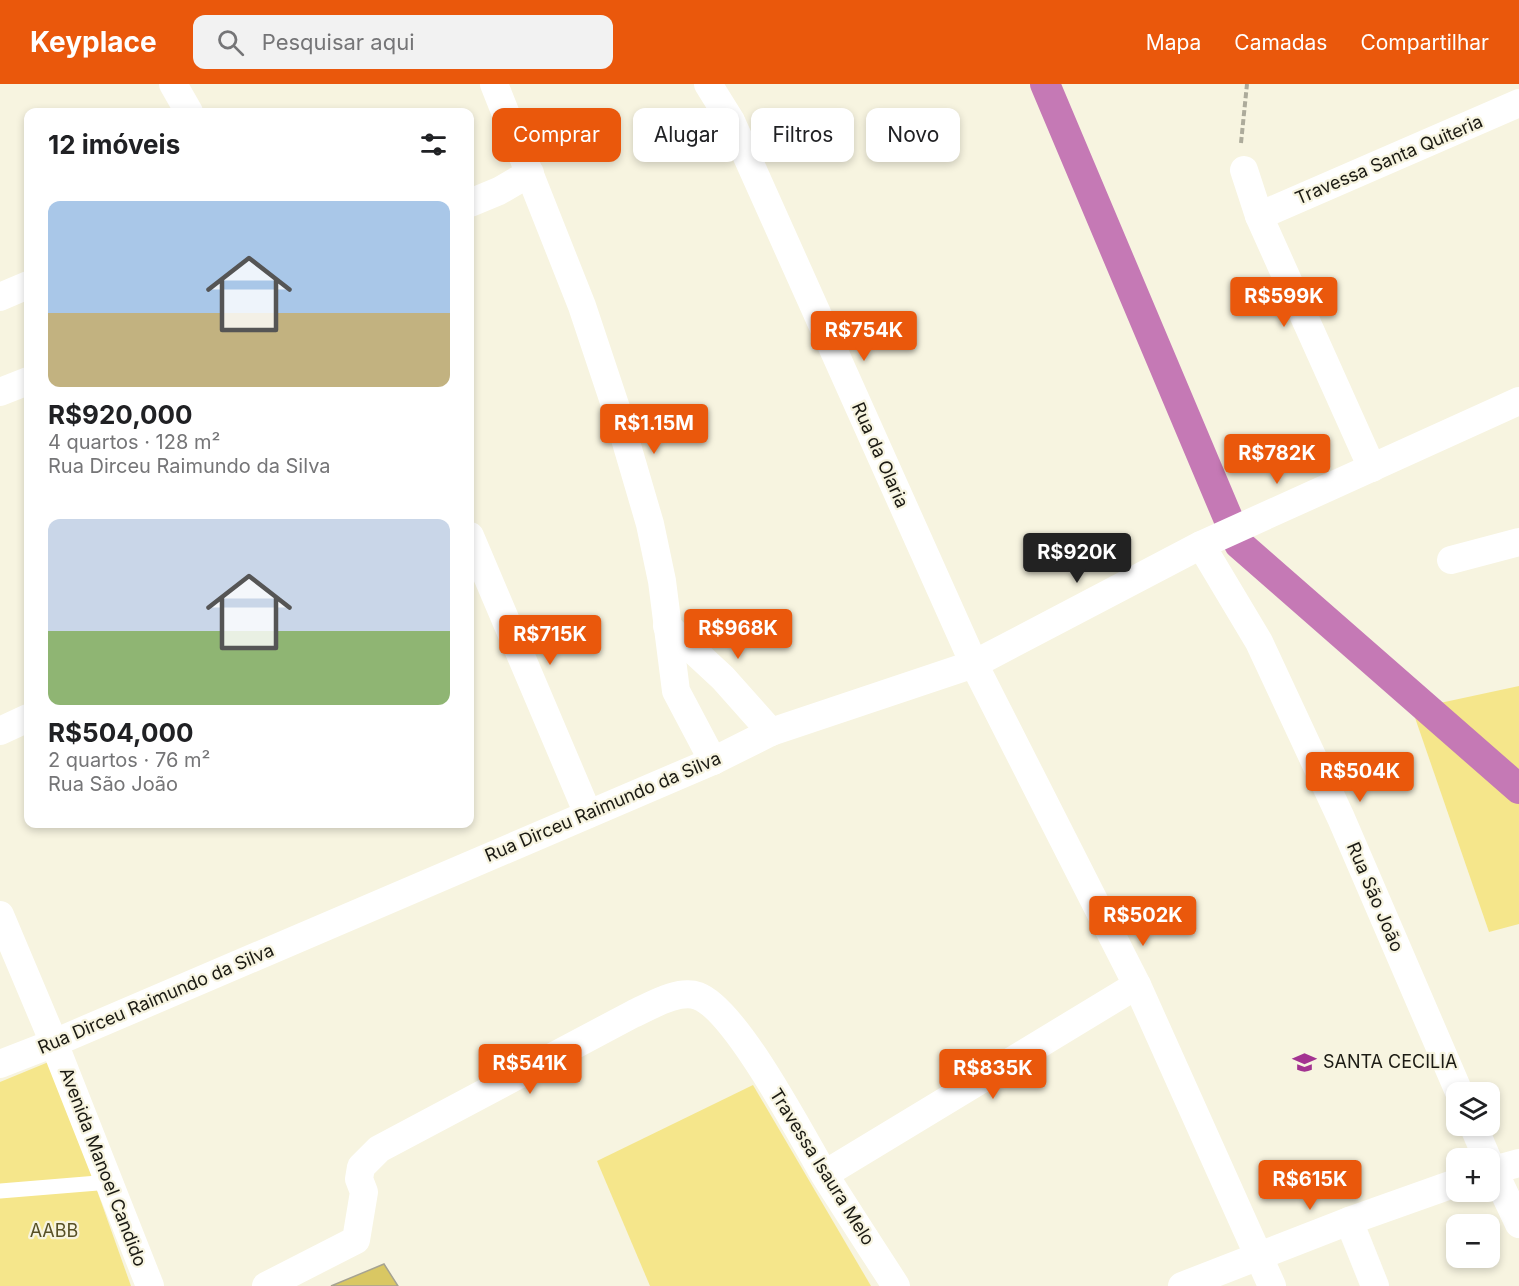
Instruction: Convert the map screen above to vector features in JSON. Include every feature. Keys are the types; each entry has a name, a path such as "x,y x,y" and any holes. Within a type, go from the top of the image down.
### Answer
{"street":[{"path":"173,84 187,108"},
{"path":"494,84 582,306 616,408 650,524 662,581 676,692 713,761"},
{"name":"Rua da Olaria","path":"708,84 731,121 974,664 1137,985 1272,1286"},
{"name":"Travessa Santa Quiteria","path":"1259,216 1519,103"},
{"path":"1244,170 1259,216 1372,468 1519,401"},
{"path":"474,201 499,191 530,173"},
{"path":"0,297 24,287"},
{"path":"0,392 24,383"},
{"name":"Rua Dirceu Raimundo da Silva","path":"0,1064 713,761 771,732 974,664 1202,545 1372,468"},
{"path":"1451,560 1519,542"},
{"name":"Rua São João","path":"1202,545 1263,652 1341,818 1455,1082"},
{"path":"474,554 588,814"},
{"path":"667,626 723,678 771,732"},
{"path":"0,731 24,720"},
{"name":"Avenida Manoel Candido","path":"0,915 54,1043 150,1286"},
{"path":"825,1174 1137,985"},
{"name":"Travessa Isaura Melo","path":"266,1286 356,1240 364,1192 359,1179 360,1167 379,1149 633,1014 687,994 699,997 719,1010 748,1047 896,1286"},
{"path":"1500,1175 1519,1224"},
{"path":"1182,1286 1349,1221 1446,1187"},
{"path":"1349,1221 1375,1286"}],"lane":[{"path":"0,1191 110,1182"}],"path":[{"path":"1244,170 1241,145 1242,114 1247,84"}],"green space":[{"path":"1519,686 1519,924 1489,932 1412,709"},
{"name":"AABB","path":"51,1061 131,1286 0,1286 0,1082"},
{"path":"753,1085 871,1286 650,1286 597,1161"}],"building":[{"path":"384,1264 398,1286 331,1286"}],"waterway":[{"path":"1045,84 1239,544 1519,789"}],"place":[{"name":"SANTA CECILIA","path":"1305,1062"}]}
